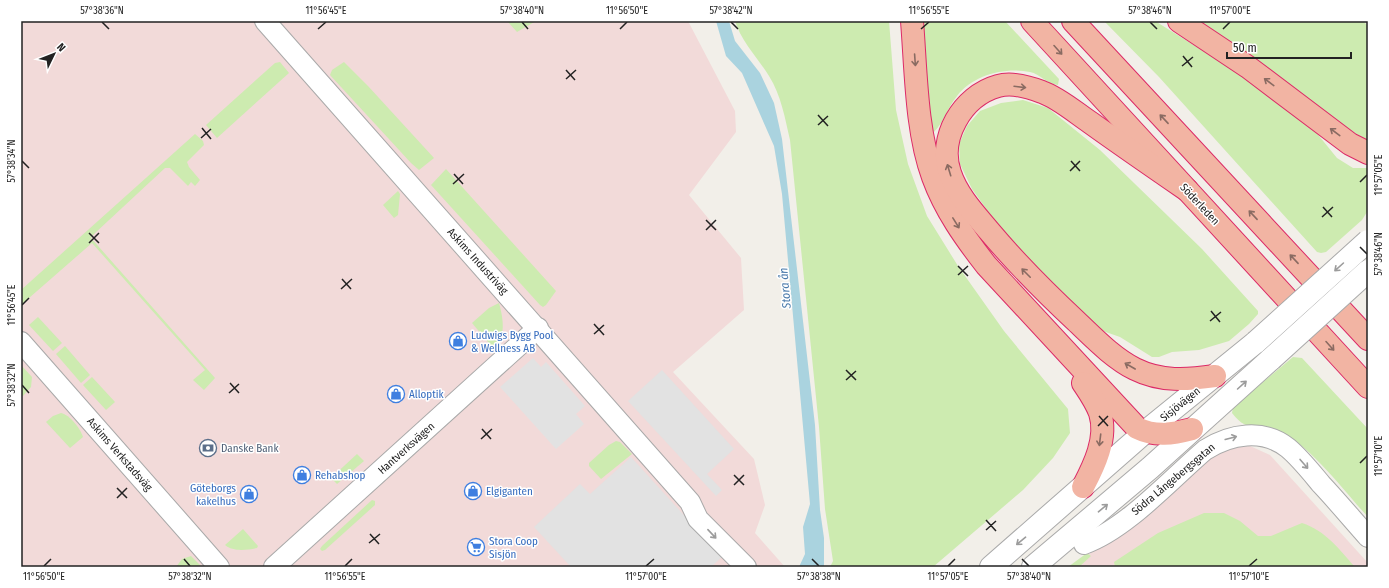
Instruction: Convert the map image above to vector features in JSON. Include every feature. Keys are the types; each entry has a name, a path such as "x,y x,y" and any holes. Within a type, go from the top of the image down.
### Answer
{"highway":[{"path":"912,21 921,123 932,176 943,200 970,244 986,265 1129,420 1145,432 1168,434 1192,430"},
{"name":"Söderleden","path":"1032,21 1368,387"},
{"path":"1073,21 1368,339"},
{"path":"1179,21 1248,66 1350,144 1368,153"},
{"path":"1187,190 1068,107 1044,92 1022,86 998,86 978,96 961,113 948,137 947,162 950,174 959,192 977,217 1021,268 1092,336 1122,361 1135,369 1157,377 1186,380 1215,376"},
{"path":"1058,343 1092,396 1100,414 1101,431 1099,449 1095,464 1083,488"}],"street":[{"name":"Askims Industriväg","path":"265,21 538,328 690,502 698,519 746,567"},
{"name":"Sisjövägen","path":"991,567 1083,488 1145,432 1256,342 1368,241"},
{"path":"1038,563 1150,468 1368,271"},
{"name":"Hantverksvägen","path":"274,567 538,328"},
{"name":"Askims Verkstadsväg","path":"21,342 219,567"},
{"name":"Södra Långebergsgatan","path":"1038,563 1096,540 1119,525 1193,460 1216,443 1232,438 1251,435 1261,436 1287,447 1368,537"},
{"name":"Askims Industriväg","path":"690,502 714,517 760,567"}],"shaded area":[{"path":"21,21 688,21 735,111 736,132 689,195 741,258 744,310 673,372 754,459 765,505 755,533 785,567 21,567"},
{"path":"533,358 541,367 546,362 585,406 576,414 584,424 556,449 500,387"},
{"path":"662,370 734,449 707,474 722,490 716,496 628,401"},
{"path":"1250,446 1270,455 1368,563 1368,567 1074,567 1192,467 1231,448"},
{"path":"631,457 722,557 711,567 571,567 534,527 580,484 590,494"}],"green space":[{"path":"507,21 536,21 517,32"},
{"path":"735,21 889,21 896,110 908,164 927,216 958,266 1004,331 1068,409 1070,433 1053,458 1023,490 933,567 830,567 833,561 825,509 819,427 790,140 777,91 765,69 741,36"},
{"path":"921,21 1005,21 1059,79 1058,85 1050,83 1030,72 1010,71 990,74 972,83 957,96 941,124 934,132 931,130"},
{"path":"1104,21 1155,21 1274,95 1315,131 1337,158 1353,168 1368,168 1367,212 1362,220 1326,252 1317,252 1159,77"},
{"path":"1192,21 1363,21 1368,26 1368,142"},
{"path":"280,62 289,73 217,138 206,125 275,63"},
{"path":"344,62 434,158 419,170 411,163 330,75 332,70"},
{"path":"1023,100 1048,108 1100,150 1202,249 1258,311 1258,314 1249,324 1229,341 1199,350 1172,352 1159,357 1152,357 1120,337 1103,331 1039,272 1000,228 972,189 960,164 959,144 967,126 980,111 1001,103"},
{"path":"195,134 203,141 204,145 187,162 189,167 200,180 195,186 191,182 188,186 170,168 165,168 91,238 215,378 204,390 193,380 205,370 92,243 21,305 21,290"},
{"path":"446,169 556,291 546,305 543,307 540,305 431,185"},
{"path":"398,191 400,194 398,215 394,218 383,205"},
{"path":"499,303 503,327 500,339 493,348 472,323 489,308"},
{"path":"38,317 62,343 53,351 29,325"},
{"path":"65,346 90,375 81,383 56,354"},
{"path":"1293,357 1302,358 1368,429 1368,517 1325,468 1301,445 1275,429 1262,426 1248,426 1243,424 1232,413 1233,407"},
{"path":"21,365 32,377 31,387 23,396 21,394"},
{"path":"92,377 115,402 106,410 83,385"},
{"path":"61,413 68,416 74,422 83,437 70,448 46,422 53,416"},
{"path":"616,441 620,442 632,454 601,479 589,466 589,463 609,445"},
{"path":"357,454 364,461 337,484 331,478"},
{"path":"372,500 375,501 375,505 325,550 322,551 320,549 322,546"},
{"path":"1204,513 1224,513 1240,521 1258,536 1271,536 1302,523 1311,526 1338,547 1355,567 1115,567 1114,562 1158,533"},
{"path":"243,529 258,546 257,548 236,550 225,545"},
{"path":"1087,553 1091,556 1079,567 1068,567"},
{"path":"191,556 202,567 176,567 182,559"}],"water":[{"path":"716,21 729,21 735,41 760,73 774,103 782,139 815,425 820,510 824,538 824,567 799,567 805,554 803,527 810,504 782,194 774,146 742,73 726,56"}],"place":[{"name":"Ludwigs Bygg Pool & Wellness AB","path":"458,341"},
{"name":"Alloptik","path":"396,394"},
{"name":"Danske Bank","path":"208,448"},
{"name":"Rehabshop","path":"302,475"},
{"name":"Elgiganten","path":"473,491"},
{"name":"Göteborgs kakelhus","path":"249,494"},
{"name":"Stora Coop Sisjön","path":"476,547"}],"water label":[{"name":"Stora ån","path":"785,288"}]}
